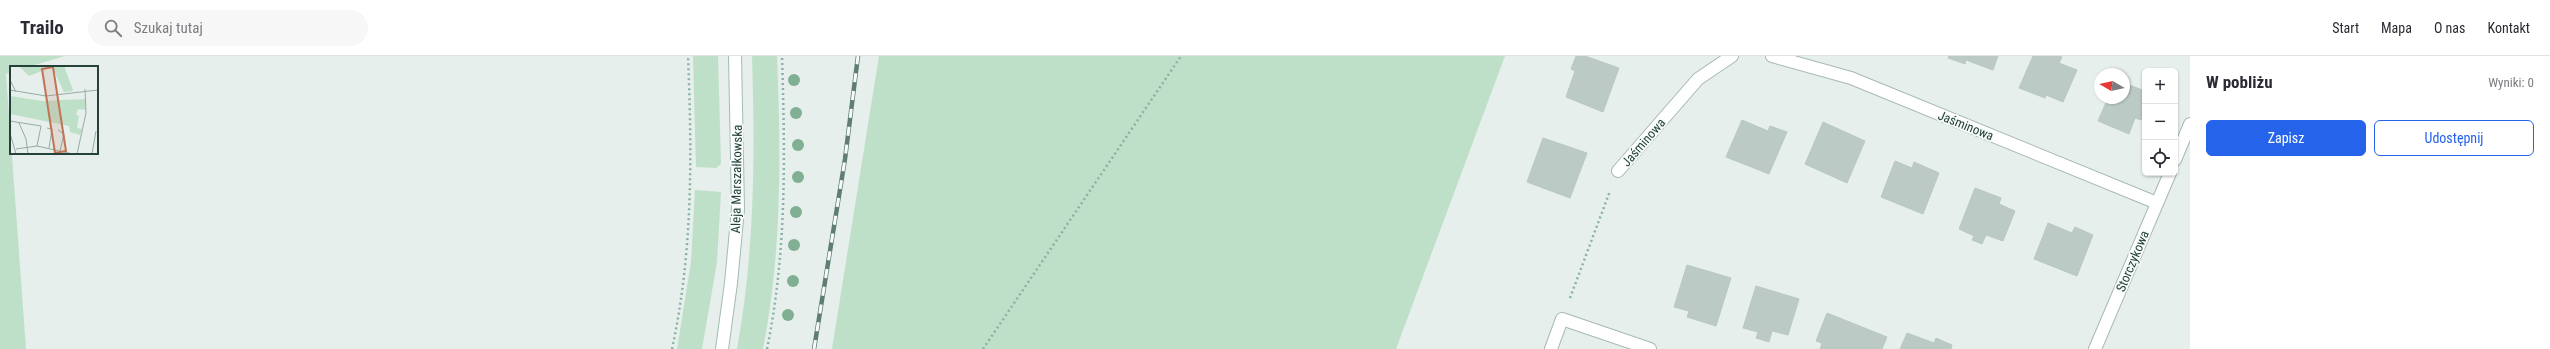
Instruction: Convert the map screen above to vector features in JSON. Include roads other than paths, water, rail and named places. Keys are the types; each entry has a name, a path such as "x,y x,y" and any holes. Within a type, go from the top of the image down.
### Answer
{"street":[{"name":"Aleja Marszałkowska","path":"722,349 732,283 738,209 735,56"},
{"name":"Jaśminowa","path":"1618,171 1698,79 1732,56"},
{"name":"Jaśminowa","path":"1772,56 1851,78 2157,203"},
{"path":"2178,153 2190,124"},
{"name":"Storczykowa","path":"2095,349 2169,176"},
{"path":"1551,349 1562,319 1650,349"}],"railway":[{"path":"814,349 845,159 858,56"}]}
